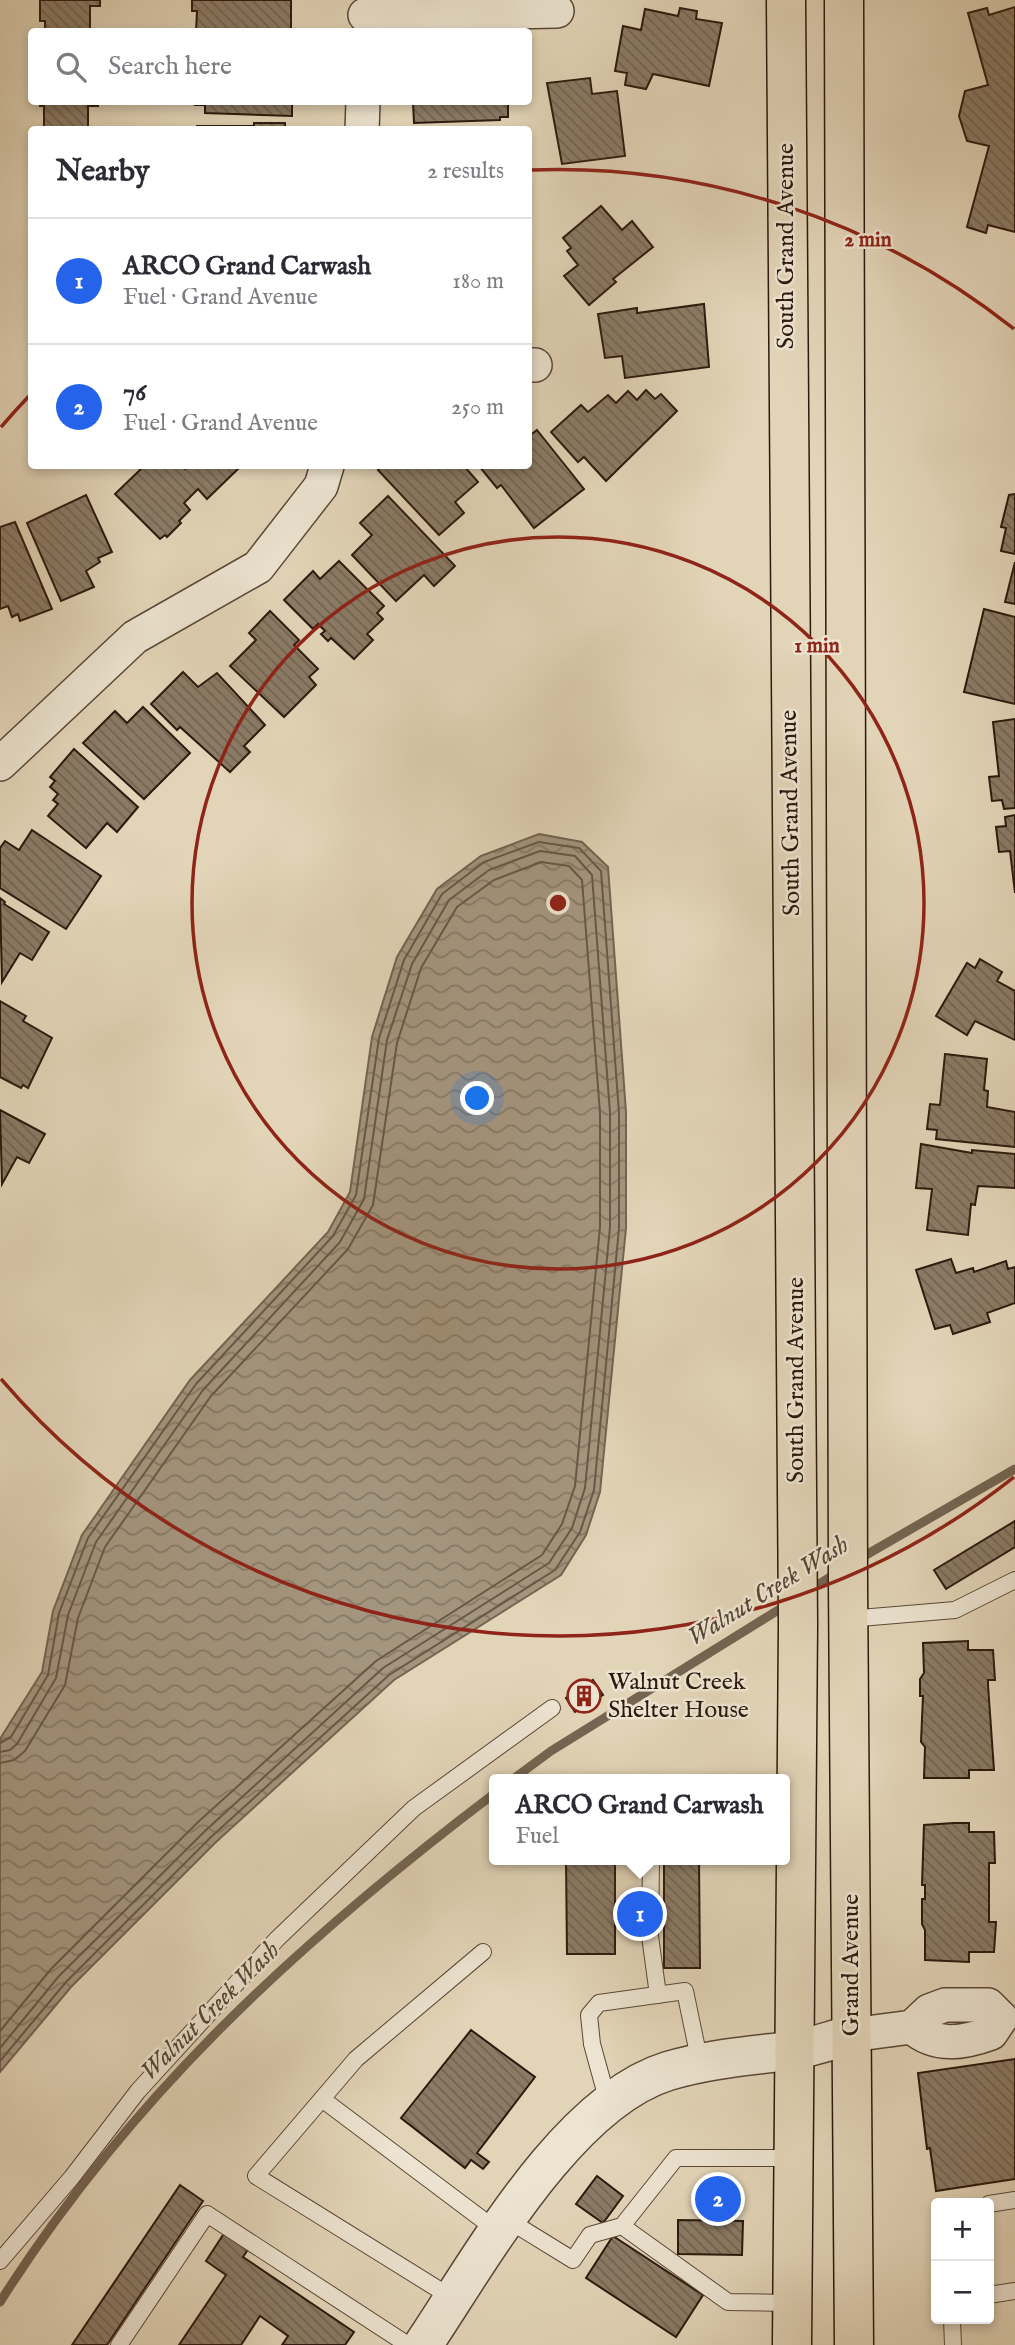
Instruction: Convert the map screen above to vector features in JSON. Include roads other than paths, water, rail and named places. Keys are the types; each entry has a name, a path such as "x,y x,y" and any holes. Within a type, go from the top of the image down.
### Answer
{"main road":[{"name":"South Grand Avenue","path":"786,0 798,1625 790,1781"},
{"name":"South Grand Avenue","path":"844,0 848,1602"},
{"name":"Grand Avenue","path":"848,1602 854,2345"},
{"path":"790,1781 792,2345"}],"street":[{"path":"362,15 557,11"},
{"path":"362,126 363,105"},
{"path":"0,764 135,637 258,567 321,486 326,469"},
{"path":"423,2345 545,2166 608,2102 666,2071 700,2063 792,2050 851,2035 912,2027 929,2011 945,2005 988,2006 1008,2018"}],"lane":[{"path":"848,1602 955,1610 1014,1582"},
{"path":"0,2261 72,2177 138,2091 277,1939 414,1808 552,1708"},
{"path":"650,1865 650,1936 658,1995"},
{"path":"454,2299 256,2176 356,2059 483,1952"},
{"path":"608,2102 592,2044 589,2015 599,2003 685,1991 700,2063"},
{"path":"322,2099 504,2226 573,2260 590,2235 622,2226 676,2158 792,2158"},
{"path":"994,2203 1015,2200"},
{"path":"119,2345 207,2214 408,2345"},
{"path":"622,2226 728,2302 792,2303"},
{"path":"994,2294 1015,2291"},
{"path":"952,2324 953,2345"}],"water":[{"path":"539,834 582,842 608,867 626,1112 626,1228 600,1492 586,1535 561,1575 394,1680 216,1842 71,1987 0,2072 0,1739 42,1672 53,1611 82,1535 190,1380 328,1232 350,1192 372,1037 397,957 437,889 481,856"}],"waterway":[{"name":"Walnut Creek Wash","path":"859,1559 1015,1469"},
{"name":"Walnut Creek Wash","path":"808,1591 838,1572"},
{"name":"Walnut Creek Wash","path":"520,1774 551,1751 788,1604"},
{"name":"Walnut Creek Wash","path":"0,2302 51,2226 106,2156 163,2089 224,2025 287,1964 354,1906 489,1798"}],"place":[{"name":"Walnut Creek Shelter House","path":"584,1696"},
{"name":"ARCO Grand Carwash","path":"640,1914"},
{"name":"76","path":"718,2199"}]}
